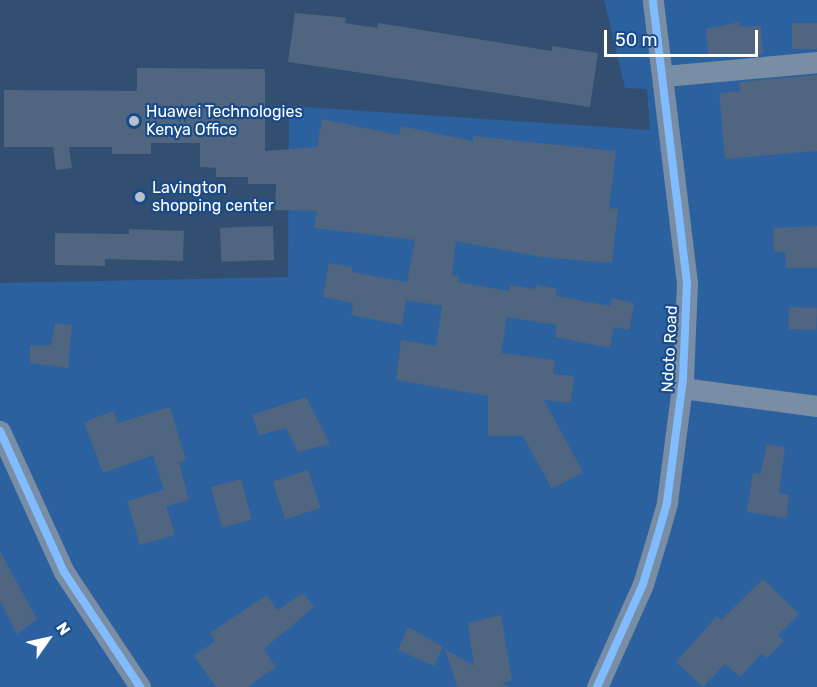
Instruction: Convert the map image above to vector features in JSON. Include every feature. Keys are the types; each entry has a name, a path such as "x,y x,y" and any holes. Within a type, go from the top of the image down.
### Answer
{"street":[{"name":"Ndoto Road","path":"597,687 643,584 657,538 667,502 682,388 687,283 664,76 653,0"},
{"path":"664,76 817,62"},
{"path":"682,388 817,406"},
{"path":"0,431 64,572 140,687"}],"shaded area":[{"path":"604,0 817,0 817,687 0,687 0,283 288,277 289,106 650,130 647,89 625,88"}],"building":[{"path":"295,13 346,18 345,23 377,28 378,23 552,51 552,46 598,53 590,107 288,62"},
{"path":"740,22 740,27 761,26 763,54 708,57 706,29"},
{"path":"792,23 817,23 817,49 792,49"},
{"path":"137,68 265,69 265,151 317,147 322,119 399,135 401,126 473,141 473,136 616,151 609,208 618,209 612,263 541,257 456,241 452,275 460,277 458,282 509,291 510,285 535,289 536,285 557,289 556,296 610,306 611,298 634,303 629,330 614,327 610,348 555,337 557,325 507,317 501,353 555,360 553,374 574,376 571,403 544,400 583,472 552,489 523,436 488,436 488,396 396,380 401,340 436,346 442,306 406,300 402,325 351,315 353,303 323,297 329,263 352,267 352,272 407,282 415,240 314,228 317,211 275,210 276,184 248,184 248,177 216,177 216,168 200,167 200,143 151,143 151,154 112,154 112,147 69,147 72,168 56,170 53,147 4,147 4,90 137,91"},
{"path":"817,75 817,151 725,159 719,93 740,91 739,82"},
{"path":"273,226 274,260 221,262 220,228"},
{"path":"817,226 817,268 786,268 785,252 774,252 773,228"},
{"path":"129,229 184,231 183,261 105,259 105,266 55,265 55,233 129,234"},
{"path":"789,307 817,308 816,330 788,329"},
{"path":"55,323 72,325 68,368 30,363 30,346 51,345"},
{"path":"306,397 330,444 298,452 286,428 259,435 252,415"},
{"path":"170,407 186,460 179,462 189,500 166,506 175,535 140,545 127,501 164,490 153,455 103,473 84,422 113,411 118,423"},
{"path":"767,444 785,447 779,493 789,495 786,518 747,512 753,473 760,474"},
{"path":"308,470 320,508 285,519 273,481"},
{"path":"241,479 252,520 222,528 211,487"},
{"path":"0,551 37,619 17,634 0,601"},
{"path":"763,579 799,614 778,635 784,641 767,658 762,653 740,677 725,664 703,687 676,662 717,616 721,620"},
{"path":"303,593 314,607 264,649 276,667 248,687 216,687 194,656 215,641 210,633 267,595 277,610"},
{"path":"501,615 512,681 501,682 509,687 457,687 445,649 474,666 468,623"},
{"path":"408,627 443,647 434,666 398,650"}],"cycle path":[{"path":"597,687 643,584 657,538 667,502 683,378 687,283 653,0"},
{"path":"0,431 64,572 140,687"}],"place":[{"name":"Huawei Technologies Kenya Office","path":"134,121"},
{"name":"Lavington shopping center","path":"140,197"}]}
